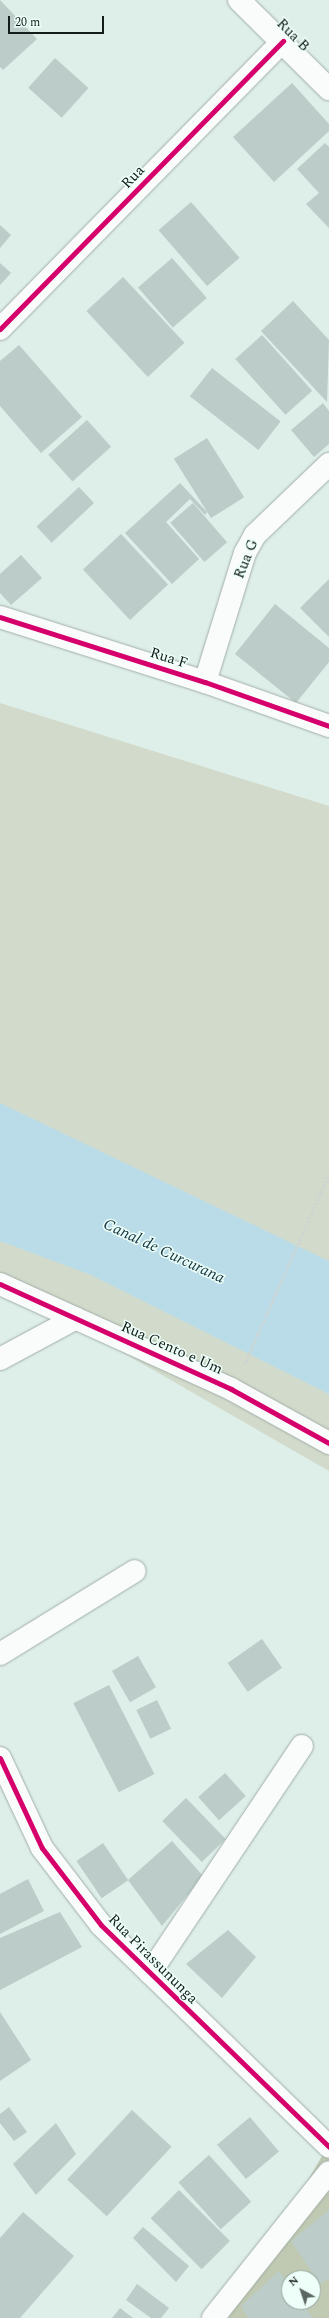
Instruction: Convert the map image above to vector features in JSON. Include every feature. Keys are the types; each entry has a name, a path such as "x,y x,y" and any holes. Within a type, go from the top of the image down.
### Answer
{"street":[{"name":"Rua B","path":"238,0 283,41 329,89"},
{"name":"Rua","path":"0,329 283,41"},
{"name":"Rua G","path":"205,682 245,553 255,535 329,464"},
{"name":"Rua F","path":"0,617 205,682 329,726"},
{"name":"Rua Cento e Um","path":"0,1284 231,1389 329,1443"},
{"path":"0,1359 76,1318"},
{"path":"0,1654 135,1571"},
{"path":"150,1973 302,1746"},
{"name":"Rua Pirassununga","path":"0,1758 42,1848 101,1925 329,2147"},
{"path":"213,2318 329,2172"}],"path":[{"path":"246,1361 329,1174"}],"green space":[{"path":"0,703 329,806 329,1471 0,1282"},
{"path":"329,2144 329,2318 228,2318"}],"water":[{"name":"Canal de Curcurana","path":"0,1103 329,1261 329,1394 91,1275 0,1241"}],"building":[{"path":"0,0 37,39 3,70 0,67"},
{"path":"55,58 88,88 62,118 28,88"},
{"path":"292,83 329,124 329,131 274,182 233,137"},
{"path":"325,143 329,147 329,228 306,204 319,193 297,169"},
{"path":"191,202 240,258 207,286 159,230"},
{"path":"0,225 11,235 0,248"},
{"path":"172,258 207,298 173,328 138,288"},
{"path":"0,263 11,273 0,285"},
{"path":"123,277 184,343 148,377 86,311"},
{"path":"293,301 329,340 327,402 261,331"},
{"path":"262,335 312,391 285,415 235,359"},
{"path":"19,345 82,417 41,453 0,406 0,361"},
{"path":"212,368 281,422 258,450 190,396"},
{"path":"323,403 329,411 329,444 314,457 291,430"},
{"path":"87,420 111,447 72,482 48,455"},
{"path":"207,438 244,497 211,518 174,459"},
{"path":"180,483 207,512 205,515 190,499 166,522 199,559 172,584 125,533"},
{"path":"79,487 94,503 52,543 37,527"},
{"path":"193,503 227,542 204,562 170,523"},
{"path":"121,534 168,584 130,620 83,569"},
{"path":"21,555 42,578 11,605 0,593 0,574"},
{"path":"329,579 329,637 300,608"},
{"path":"275,604 329,648 329,662 296,703 235,654"},
{"path":"262,1639 282,1668 248,1692 228,1663"},
{"path":"138,1656 156,1687 130,1702 112,1671"},
{"path":"109,1685 154,1774 119,1792 73,1703"},
{"path":"157,1700 171,1729 150,1739 136,1710"},
{"path":"225,1773 246,1796 219,1820 198,1797"},
{"path":"186,1798 226,1839 202,1862 162,1821"},
{"path":"172,1841 203,1876 162,1926 128,1880"},
{"path":"103,1843 128,1880 102,1898 76,1861"},
{"path":"28,1879 44,1911 0,1934 0,1894"},
{"path":"60,1912 82,1947 0,1990 0,1938"},
{"path":"228,1930 256,1957 222,1998 186,1964"},
{"path":"0,2012 31,2060 0,2081"},
{"path":"9,2107 27,2132 14,2141 0,2123 0,2114"},
{"path":"132,2110 171,2147 107,2216 67,2179"},
{"path":"250,2117 279,2151 246,2179 217,2145"},
{"path":"56,2123 76,2154 36,2195 13,2164"},
{"path":"209,2155 251,2202 221,2229 179,2182"},
{"path":"179,2190 230,2241 202,2269 151,2218"},
{"path":"329,2210 329,2237 323,2230 329,2238 329,2278 321,2283 321,2270 311,2270 291,2241"},
{"path":"23,2212 74,2256 20,2318 0,2318 0,2238"},
{"path":"143,2227 189,2266 176,2282 133,2238"},
{"path":"279,2271 281,2274 281,2310 307,2310 313,2318 248,2318 241,2306"},
{"path":"137,2284 169,2308 161,2318 151,2318 126,2300"},
{"path":"120,2308 133,2318 112,2318"}],"cycle path":[{"path":"0,329 283,41"},
{"path":"0,617 205,682 329,726"},
{"path":"0,1284 231,1389 329,1443"},
{"path":"0,1758 42,1848 101,1925 329,2147"}]}
